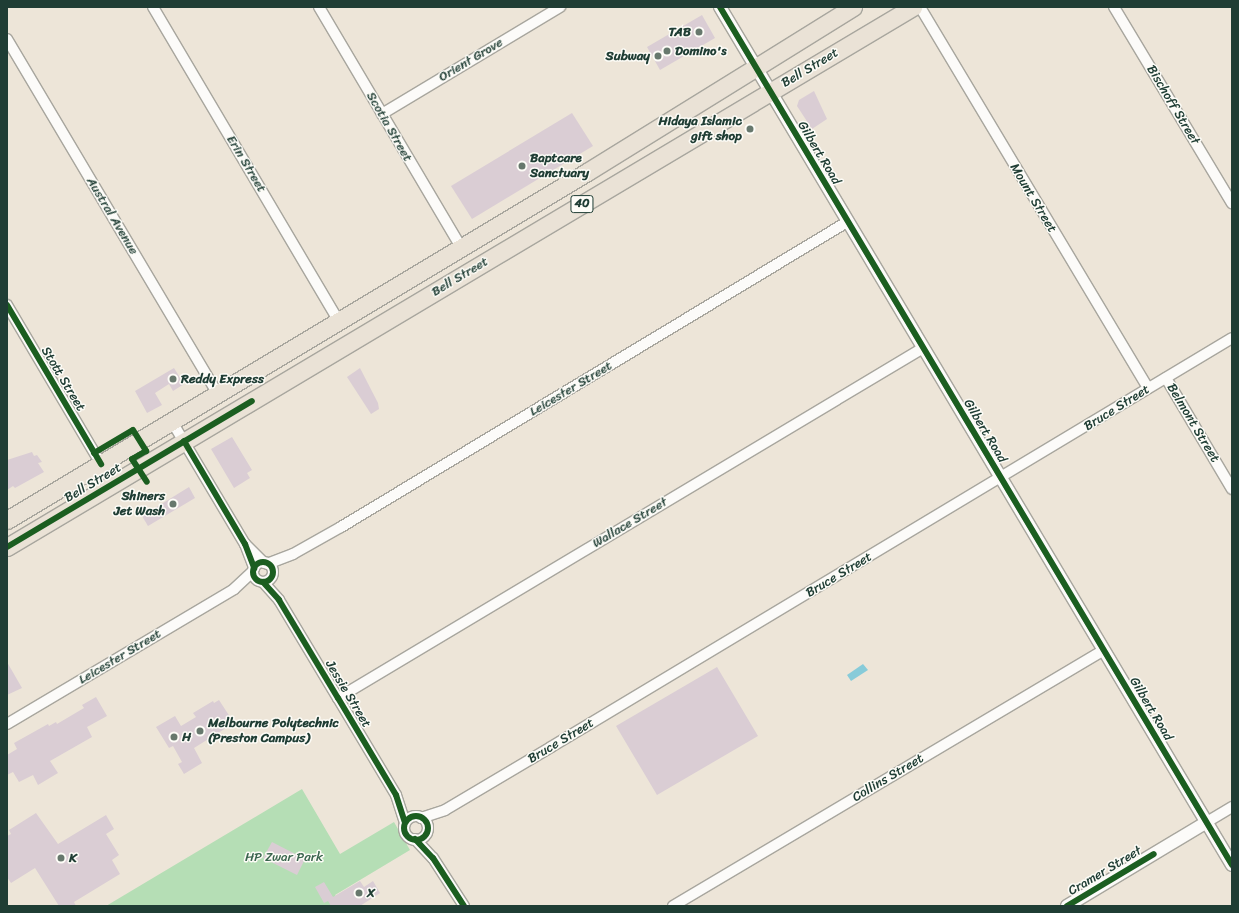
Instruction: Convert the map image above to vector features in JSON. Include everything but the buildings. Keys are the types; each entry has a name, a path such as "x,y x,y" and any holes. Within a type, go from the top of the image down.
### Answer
{"highway":[{"name":"Bell Street","path":"7,520 216,393 339,321 853,7"},
{"name":"Bell Street","path":"7,547 913,7"}],"street":[{"name":"Erin Street","path":"153,7 339,321"},
{"name":"Scotia Street","path":"319,7 461,247"},
{"name":"Orient Grove","path":"382,114 560,7"},
{"name":"Gilbert Road","path":"720,7 1232,865"},
{"name":"Mount Street","path":"920,7 1004,151 1148,388"},
{"name":"Bischoff Street","path":"1114,7 1232,203"},
{"name":"Austral Avenue","path":"7,39 216,393"},
{"name":"Leicester Street","path":"7,724 234,589 254,570 269,568 293,554 847,222"},
{"name":"Stott Street","path":"7,306 101,464"},
{"name":"Bruce Street","path":"406,822 418,817 445,810 1232,338"},
{"name":"Wallace Street","path":"338,698 923,348"},
{"name":"Belmont Street","path":"1166,378 1232,489"},
{"name":"Jessie Street","path":"171,420 245,544 254,570 261,581 279,600 396,795 406,822 406,834 415,840"},
{"name":"Jessie Street","path":"245,544 269,568 279,600"},
{"name":"Leicester Street","path":"234,589 261,581 269,568"},
{"name":"Collins Street","path":"673,906 1104,650"},
{"name":"Jessie Street","path":"396,795 418,817 427,830"},
{"name":"Cramer Street","path":"1067,906 1232,807"},
{"name":"Bruce Street","path":"415,840 427,830 445,810"},
{"path":"427,830 433,858"},
{"path":"415,840 433,858 464,906"}],"green space":[{"name":"HP Zwar Park","path":"302,789 340,854 394,822 410,850 335,895 342,906 106,906"}],"water":[{"path":"863,664 868,670 851,681 847,675"}],"tram line":[{"path":"717,7 1232,870"}],"cycle path":[{"path":"720,7 1232,865"},
{"path":"7,305 101,464"},
{"path":"7,547 252,401"},
{"path":"94,453 133,430 146,451 132,459 147,482"},
{"path":"184,441 245,544 254,568"},
{"path":"263,562 270,565 273,572 270,579 263,582 256,579 253,572 256,565 263,562"},
{"path":"263,582 279,600 396,795 405,822"},
{"path":"416,816 424,820 428,828 424,836 416,840 408,836 404,828 408,820 416,816"},
{"path":"415,839 433,858 464,906"},
{"path":"1067,906 1154,854"}],"place":[{"name":"TAB","path":"699,32"},
{"name":"Domino's","path":"667,51"},
{"name":"Subway","path":"658,56"},
{"name":"Hidaya Islamic gift shop","path":"750,129"},
{"name":"Baptcare Sanctuary","path":"522,166"},
{"name":"Reddy Express","path":"173,379"},
{"name":"Shiners Jet Wash","path":"173,504"},
{"name":"Melbourne Polytechnic (Preston Campus)","path":"200,731"},
{"name":"H","path":"174,737"},
{"name":"K","path":"61,858"},
{"name":"X","path":"359,893"}]}
